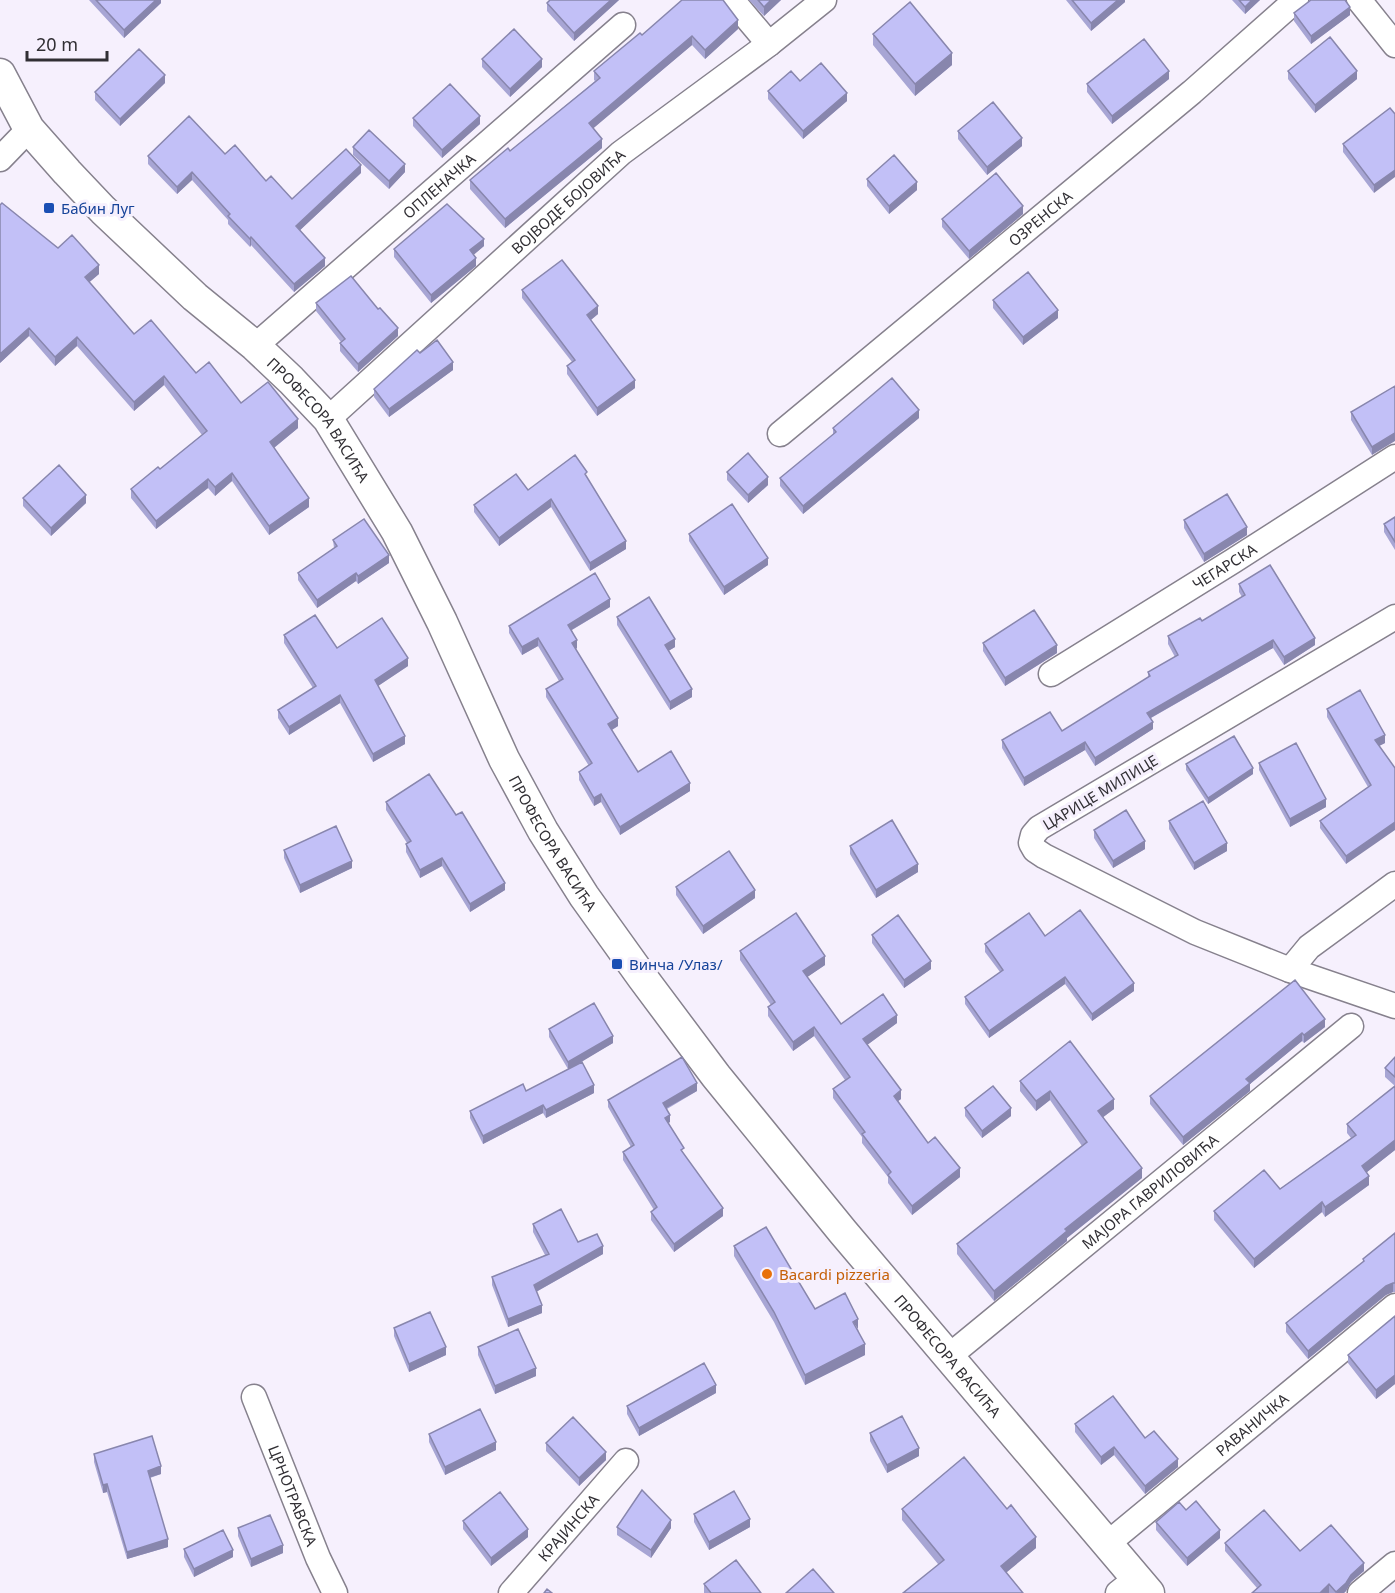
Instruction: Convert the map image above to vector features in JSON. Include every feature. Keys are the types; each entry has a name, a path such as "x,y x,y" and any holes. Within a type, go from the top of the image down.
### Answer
{"street":[{"path":"732,0 769,44"},
{"name":"ВОЈВОДЕ БОЈОВИЋА","path":"328,419 621,153 769,44 824,0"},
{"name":"ОЗРЕНСКА","path":"780,434 1192,92 1296,0"},
{"path":"1366,2 1395,45"},
{"name":"ОПЛЕНАЧКА","path":"255,346 623,25"},
{"name":"ПРОФЕСОРА ВАСИЋА","path":"0,74 29,129 103,210 195,297 255,346 328,419 397,532 442,622 508,768 543,831 584,896 717,1076 843,1232 1107,1544 1134,1588"},
{"path":"0,159 29,129"},
{"name":"ЧЕГАРСКА","path":"1051,674 1395,457"},
{"name":"ЦАРИЦЕ МИЛИЦЕ","path":"1290,970 1195,932 1044,856 1035,850 1030,843 1031,839 1039,828 1395,617"},
{"path":"1395,884 1309,947 1290,970 1395,1006"},
{"name":"МАЈОРА ГАВРИЛОВИЋА","path":"948,1357 1352,1026"},
{"name":"РАВАНИЧКА","path":"1107,1544 1395,1306"},
{"name":"ЦРНОТРАВСКА","path":"254,1397 334,1593"},
{"name":"КРАЈИНСКА","path":"511,1593 626,1461"},
{"path":"1360,1593 1395,1564"}],"building":[{"path":"96,0 156,0 124,30"},
{"path":"550,0 611,0 574,33 547,3"},
{"path":"682,0 723,0 738,20 705,50 692,36 589,123 602,139 505,219 470,180 508,148 510,151 600,78 594,71 640,33 642,35"},
{"path":"758,0 771,0 764,7"},
{"path":"1072,0 1118,0 1091,23"},
{"path":"1239,0 1252,0 1245,7"},
{"path":"1311,0 1345,0 1350,7 1311,36 1294,13"},
{"path":"910,2 952,53 915,84 873,34"},
{"path":"514,29 542,59 510,89 482,59"},
{"path":"1330,37 1357,71 1315,105 1288,71"},
{"path":"1144,39 1169,71 1112,116 1087,84"},
{"path":"139,49 165,75 120,119 95,92"},
{"path":"821,63 847,93 803,131 768,91 791,71 800,81"},
{"path":"450,84 480,116 442,150 413,118"},
{"path":"993,102 1022,138 987,167 958,131"},
{"path":"1390,108 1395,114 1395,170 1374,185 1343,144"},
{"path":"189,116 225,154 235,145 266,181 271,176 292,199 346,149 361,165 296,226 325,258 294,284 251,237 250,239 228,216 230,214 192,172 177,187 148,156"},
{"path":"369,130 405,164 389,181 353,147"},
{"path":"894,155 917,182 889,206 867,179"},
{"path":"996,173 1023,206 969,251 942,219"},
{"path":"2,203 58,248 72,235 99,265 85,277 134,334 151,320 196,373 209,362 241,403 268,382 298,419 270,442 309,498 269,526 232,473 215,487 208,479 156,521 131,489 207,431 164,376 134,402 77,337 55,357 29,328 0,354 0,205"},
{"path":"447,204 484,239 470,250 476,258 431,295 394,249"},
{"path":"562,260 598,306 587,315 635,380 597,408 567,366 575,360 522,290"},
{"path":"1028,272 1058,310 1023,337 993,300"},
{"path":"351,276 378,309 380,308 398,328 358,364 340,343 345,339 316,303"},
{"path":"437,340 453,362 389,409 374,389 417,350 420,353"},
{"path":"892,378 919,410 803,506 780,478 836,432 833,428"},
{"path":"1395,386 1395,433 1372,447 1351,412"},
{"path":"748,453 768,477 748,495 727,472"},
{"path":"575,455 626,541 590,563 551,499 499,538 474,505 516,474 528,490"},
{"path":"59,465 86,495 51,528 23,498"},
{"path":"1227,494 1247,527 1204,554 1184,520"},
{"path":"732,504 768,558 724,587 689,534"},
{"path":"1395,517 1395,542 1384,524"},
{"path":"364,519 389,555 358,576 356,573 317,600 298,573 337,546 333,540"},
{"path":"1270,565 1315,638 1284,657 1273,640 1147,713 1153,722 1095,758 1085,742 1024,778 1002,740 1050,712 1062,731 1150,676 1148,672 1178,655 1168,636 1200,618 1202,621 1245,595 1239,584"},
{"path":"595,573 610,599 568,625 577,640 572,643 618,718 608,724 638,772 671,751 690,783 620,827 601,794 594,798 579,772 592,763 546,689 563,679 538,638 522,647 509,626"},
{"path":"649,597 675,639 665,645 692,689 670,702 617,617"},
{"path":"1034,610 1057,645 1005,678 983,643"},
{"path":"315,615 337,648 382,618 408,658 375,680 405,736 373,754 340,695 289,727 278,710 316,686 284,635"},
{"path":"1360,690 1385,735 1375,740 1395,768 1395,822 1346,856 1320,821 1371,785 1327,709"},
{"path":"1234,736 1253,768 1208,798 1186,764"},
{"path":"1296,743 1326,799 1290,819 1259,763"},
{"path":"429,774 456,815 462,812 505,883 470,904 442,858 420,870 406,844 411,841 386,802"},
{"path":"1203,801 1227,843 1194,863 1169,821"},
{"path":"1126,810 1145,841 1113,861 1094,830"},
{"path":"892,820 918,864 876,890 850,846"},
{"path":"336,826 352,861 300,885 284,850"},
{"path":"729,851 755,890 703,926 676,887"},
{"path":"1080,910 1134,983 1092,1014 1065,977 989,1031 965,997 1003,970 985,944 1029,913 1045,936"},
{"path":"796,913 825,956 803,971 841,1024 883,994 897,1015 863,1039 901,1090 894,1096 928,1143 935,1137 960,1168 912,1206 888,1175 891,1172 862,1134 865,1132 833,1089 850,1077 814,1027 793,1042 768,1007 775,1002 740,951"},
{"path":"898,915 931,961 904,980 872,935"},
{"path":"1295,980 1325,1019 1304,1035 1302,1033 1246,1079 1250,1083 1183,1137 1150,1096"},
{"path":"594,1003 613,1036 568,1062 549,1029"},
{"path":"1070,1041 1114,1099 1098,1111 1142,1168 1065,1229 1067,1231 994,1291 957,1244 1087,1142 1050,1091 1036,1101 1020,1081"},
{"path":"682,1057 697,1083 663,1103 670,1115 665,1118 684,1148 681,1150 723,1208 674,1244 651,1212 657,1207 623,1152 634,1145 608,1100"},
{"path":"1395,1057 1395,1077 1385,1068"},
{"path":"582,1062 594,1085 546,1110 543,1105 483,1136 470,1111 523,1084 526,1091"},
{"path":"993,1086 1011,1108 982,1131 965,1108"},
{"path":"1395,1086 1395,1140 1362,1166 1369,1176 1325,1207 1322,1202 1254,1259 1214,1211 1264,1170 1280,1189 1356,1135 1347,1124"},
{"path":"561,1209 578,1242 597,1234 603,1246 534,1285 542,1305 508,1319 492,1277 549,1254 533,1224"},
{"path":"766,1227 815,1309 845,1293 858,1319 853,1322 865,1344 805,1375 774,1312 734,1246"},
{"path":"1395,1233 1395,1283 1386,1286 1308,1351 1286,1323 1364,1261 1363,1259"},
{"path":"430,1312 446,1347 409,1364 394,1328"},
{"path":"1395,1316 1395,1375 1376,1390 1348,1355"},
{"path":"518,1329 536,1368 495,1386 478,1347"},
{"path":"704,1363 716,1385 639,1428 627,1406"},
{"path":"1113,1396 1145,1438 1154,1431 1178,1459 1145,1486 1114,1447 1101,1457 1075,1424"},
{"path":"480,1409 496,1442 445,1467 429,1434"},
{"path":"902,1416 919,1448 887,1465 870,1433"},
{"path":"573,1417 606,1452 579,1478 546,1443"},
{"path":"152,1436 161,1466 148,1471 168,1539 127,1552 107,1484 103,1485 94,1454"},
{"path":"964,1457 1007,1509 1011,1505 1036,1537 1001,1566 1023,1593 903,1593 944,1560 902,1509"},
{"path":"642,1490 671,1520 651,1550 617,1527"},
{"path":"734,1491 750,1519 709,1542 694,1514"},
{"path":"500,1492 528,1529 491,1558 463,1521"},
{"path":"1196,1501 1220,1530 1187,1558 1156,1522 1179,1502 1186,1510"},
{"path":"1264,1510 1300,1551 1331,1525 1364,1563 1336,1592 1329,1584 1320,1593 1252,1593 1261,1585 1225,1543"},
{"path":"270,1515 283,1545 251,1559 238,1528"},
{"path":"223,1530 233,1550 194,1569 184,1549"},
{"path":"736,1560 761,1593 711,1593 704,1584"},
{"path":"813,1569 834,1593 786,1593"}],"place":[{"name":"Бабин Луг","path":"49,208"},
{"name":"Винча /Улаз/","path":"617,964"},
{"name":"Bacardi pizzeria","path":"767,1274"}]}
